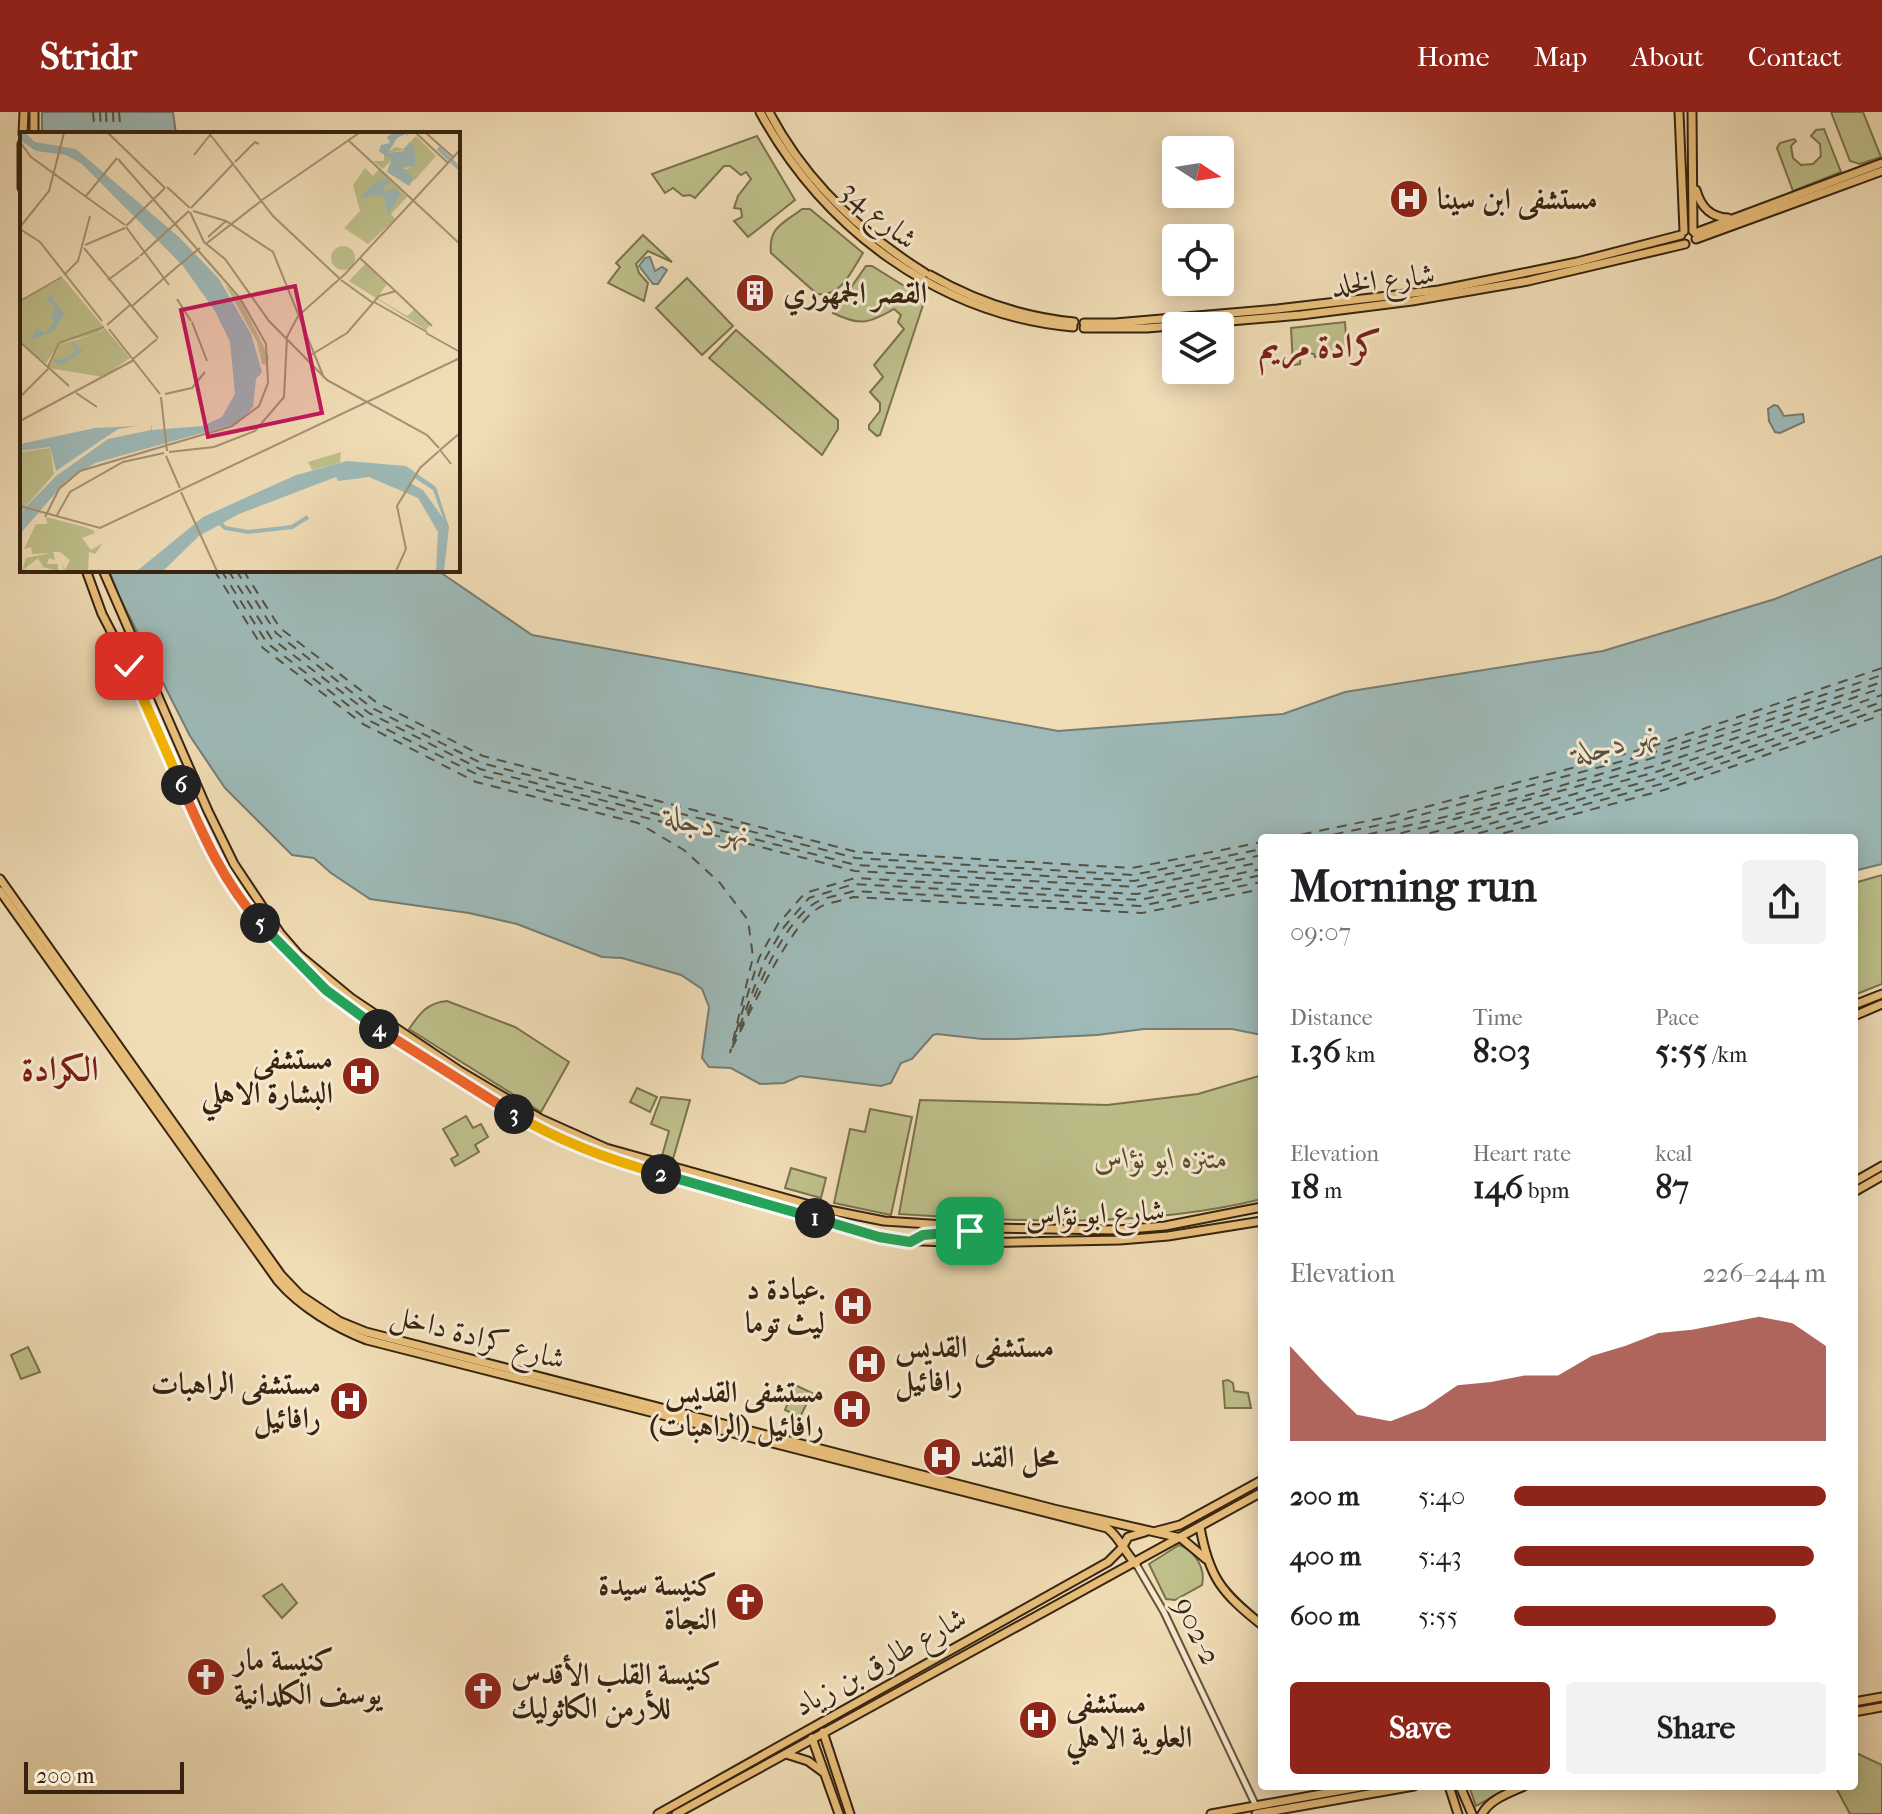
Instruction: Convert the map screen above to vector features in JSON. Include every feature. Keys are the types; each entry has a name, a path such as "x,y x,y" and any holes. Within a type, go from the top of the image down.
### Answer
{"main road":[{"path":"23,132 24,112"},
{"name":"شارع 34","path":"760,112 809,184 874,247 939,289 1001,310"},
{"name":"شارع 34","path":"769,112 802,162 835,202 878,240 928,274 1001,310"},
{"path":"1679,112 1682,233 1685,244"},
{"path":"1692,112 1695,234"},
{"path":"1695,234 1882,163"},
{"path":"1695,234 1882,171"},
{"path":"1694,185 1706,210 1717,217 1735,217"},
{"name":"شارع الخلد","path":"1682,233 1695,234 1692,244 1441,297 1272,317 1141,328 1084,326 1288,308 1439,290 1577,262 1682,233"},
{"path":"1001,310 1033,322 1074,324"},
{"name":"شارع ابو نؤاس","path":"87,572 102,614 141,689 198,824 221,871 239,898 342,1003 526,1121 604,1158 879,1237 910,1242 1006,1243 1146,1238 1258,1222"},
{"name":"شارع ابو نؤاس","path":"104,572 208,811 234,864 280,933 310,969 460,1071 541,1119 614,1151 824,1209 911,1223 1005,1229 1134,1229 1258,1208"},
{"name":"شارع كرادة داخل","path":"0,879 281,1275 300,1295 339,1321 366,1332 457,1357 1181,1538"},
{"name":"شارع كرادة داخل","path":"0,891 278,1281 293,1296 333,1324 367,1340 1107,1528 1136,1564"},
{"path":"1858,1003 1882,994"},
{"path":"1858,1014 1882,1004"},
{"path":"1858,1180 1882,1166"},
{"path":"1858,1190 1882,1176"},
{"path":"910,1242 913,1233 911,1223"},
{"path":"910,1242 923,1235 970,1231 979,1227"},
{"path":"1005,1229 1006,1243"},
{"name":"شارع طارق بن زياد","path":"658,1814 1108,1562 1132,1535 1180,1525 1258,1482"},
{"name":"شارع طارق بن زياد","path":"676,1814 1258,1494"},
{"path":"1200,1527 1206,1559 1217,1582 1258,1621"},
{"path":"1181,1538 1206,1559"},
{"path":"1858,1701 1882,1697"},
{"path":"1858,1711 1882,1707"},
{"path":"820,1723 850,1814"},
{"path":"810,1728 839,1814"},
{"path":"786,1754 808,1761 826,1774"},
{"path":"1258,1812 1349,1790"},
{"path":"1211,1814 1258,1812 1390,1790"},
{"path":"1450,1790 1458,1814"},
{"path":"1462,1790 1472,1814"},
{"path":"1482,1814 1500,1797 1515,1790"}],"street":[{"name":"902-2","path":"1136,1564 1164,1612 1258,1812"}],"green space":[{"path":"1831,112 1863,112 1881,157 1860,164 1850,161"},
{"path":"1824,129 1841,172 1793,191 1777,148 1780,143 1794,139 1796,141 1791,146 1793,158 1801,165 1813,164 1821,156 1820,144 1811,136 1816,130"},
{"path":"757,136 795,200 748,237 734,221 742,217 741,209 734,208 738,196 751,179 746,172 741,175 730,166 724,166 695,198 683,196 673,188 665,193 652,174"},
{"path":"802,209 810,209 863,253 845,281 833,292 817,294 771,253 775,231"},
{"path":"643,235 672,262 648,251 636,264 648,283 644,301 608,283 620,267 616,263"},
{"path":"866,266 872,266 925,299 880,435 877,436 869,425 880,411 880,403 870,392 883,377 874,365 904,329 898,322 901,315 894,309 864,322 833,313"},
{"path":"687,278 733,326 702,355 656,308"},
{"path":"1345,322 1347,350 1315,357 1301,351 1300,364 1293,365 1291,328"},
{"path":"736,330 838,420 838,429 822,455 709,358"},
{"path":"1882,875 1882,984 1858,993 1858,882"},
{"path":"447,1001 515,1027 569,1062 541,1112 409,1029 425,1010"},
{"name":"متنزه ابو نؤاس","path":"1258,1076 1258,1200 1173,1215 1127,1219 990,1219 899,1214 920,1100 1107,1105 1198,1094"},
{"path":"637,1088 657,1097 650,1112 630,1102"},
{"path":"661,1097 690,1100 673,1159 662,1156 669,1131 651,1124"},
{"path":"870,1109 912,1117 891,1215 834,1203 850,1129 865,1132"},
{"path":"466,1116 473,1128 481,1124 488,1137 475,1145 479,1152 455,1166 451,1159 458,1155 443,1129"},
{"path":"791,1168 826,1178 821,1198 785,1188"},
{"path":"28,1347 40,1372 21,1379 11,1355"},
{"path":"1223,1381 1233,1383 1234,1391 1248,1393 1251,1408 1225,1408"},
{"path":"795,1385 812,1393 800,1417 785,1410"},
{"path":"1179,1545 1190,1551 1198,1561 1202,1585 1175,1600 1166,1599 1149,1564"},
{"path":"282,1584 297,1603 282,1618 263,1596"},
{"path":"1858,1754 1882,1765 1882,1814 1850,1814 1837,1790 1858,1790"},
{"path":"1470,1790 1505,1790 1476,1806"}],"water":[{"path":"42,112 173,112 176,132 42,132"},
{"path":"650,257 655,271 662,267 667,270 658,284 653,284 639,266"},
{"path":"1774,405 1784,416 1803,414 1804,422 1780,433 1775,432 1769,421 1768,409"},
{"name":"نهر دجلة","path":"1882,556 1882,864 1858,870 1858,834 1258,834 1258,1034 1232,1029 1144,1029 1014,1039 937,1034 912,1059 901,1063 891,1083 881,1086 800,1076 784,1083 760,1084 731,1068 709,1067 702,1058 709,1007 702,989 681,975 622,958 602,957 517,924 469,913 370,899 314,858 292,855 225,788 190,736 110,572 440,572 532,635 1058,731 1283,714 1345,692 1603,651 1775,599"}],"ferry route":[{"path":"93,112 95,132"},
{"path":"100,112 101,132"},
{"path":"106,112 107,132"},
{"path":"113,112 114,132"},
{"path":"119,112 121,132"},
{"path":"215,572 263,648 363,724 476,782 638,823 684,850 720,883 748,920 753,957 730,1053"},
{"path":"222,572 267,643 366,719 478,775 855,871 1136,887 1258,863"},
{"path":"229,572 271,638 369,713 480,769 856,865 1134,881 1258,856"},
{"path":"237,572 276,633 372,708 481,763 856,858 1133,875 1258,850"},
{"path":"244,572 280,628 376,702 483,756 857,852 1132,868 1258,843"},
{"path":"1304,834 1392,816 1647,748 1882,668"},
{"path":"1336,834 1394,822 1649,754 1882,675"},
{"path":"1368,834 1552,788 1882,682"},
{"path":"1398,834 1654,766 1882,688"},
{"path":"1427,834 1656,772 1882,695"},
{"path":"1452,834 1659,778 1882,702"},
{"path":"1476,834 1661,784 1882,709"},
{"path":"1501,834 1664,790 1882,715"},
{"path":"736,1032 759,958 778,924 805,893 855,878 1137,894 1258,870"},
{"path":"733,1044 765,959 784,927 809,898 854,884 1139,900 1258,876"},
{"path":"740,1030 770,963 789,930 812,905 827,898 854,891 1140,906 1258,883"},
{"path":"732,1048 770,973 794,934 805,919 830,903 853,897 1142,913 1258,890"}],"place":[{"name":"مستشفى ابن سينا","path":"1409,199"},
{"name":"القصر الجمهوري","path":"755,293"},
{"name":"مستشفى البشارة الاهلي","path":"361,1076"},
{"name":"عيادة د. ليث توما","path":"853,1306"},
{"name":"مستشفى القديس رافائيل","path":"867,1364"},
{"name":"مستشفى الراهبات رافائيل","path":"349,1401"},
{"name":"مستشفى القديس رافائيل (الراهبات)","path":"852,1409"},
{"name":"محل القند","path":"942,1457"},
{"name":"كنيسة سيدة النجاة","path":"745,1602"},
{"name":"كنيسة مار يوسف الكلدانية","path":"206,1677"},
{"name":"كنيسة القلب الأقدس للأرمن الكاثوليك","path":"483,1691"},
{"name":"مستشفى العلوية الاهلي","path":"1038,1720"}],"district":[{"name":"كرادة مريم","path":"1320,346"},
{"name":"الكرادة","path":"60,1069"}],"route":[{"path":"129,666 203,835 239,898 317,982 372,1024 538,1128 604,1158 888,1239 910,1242 923,1235 970,1231"}]}
